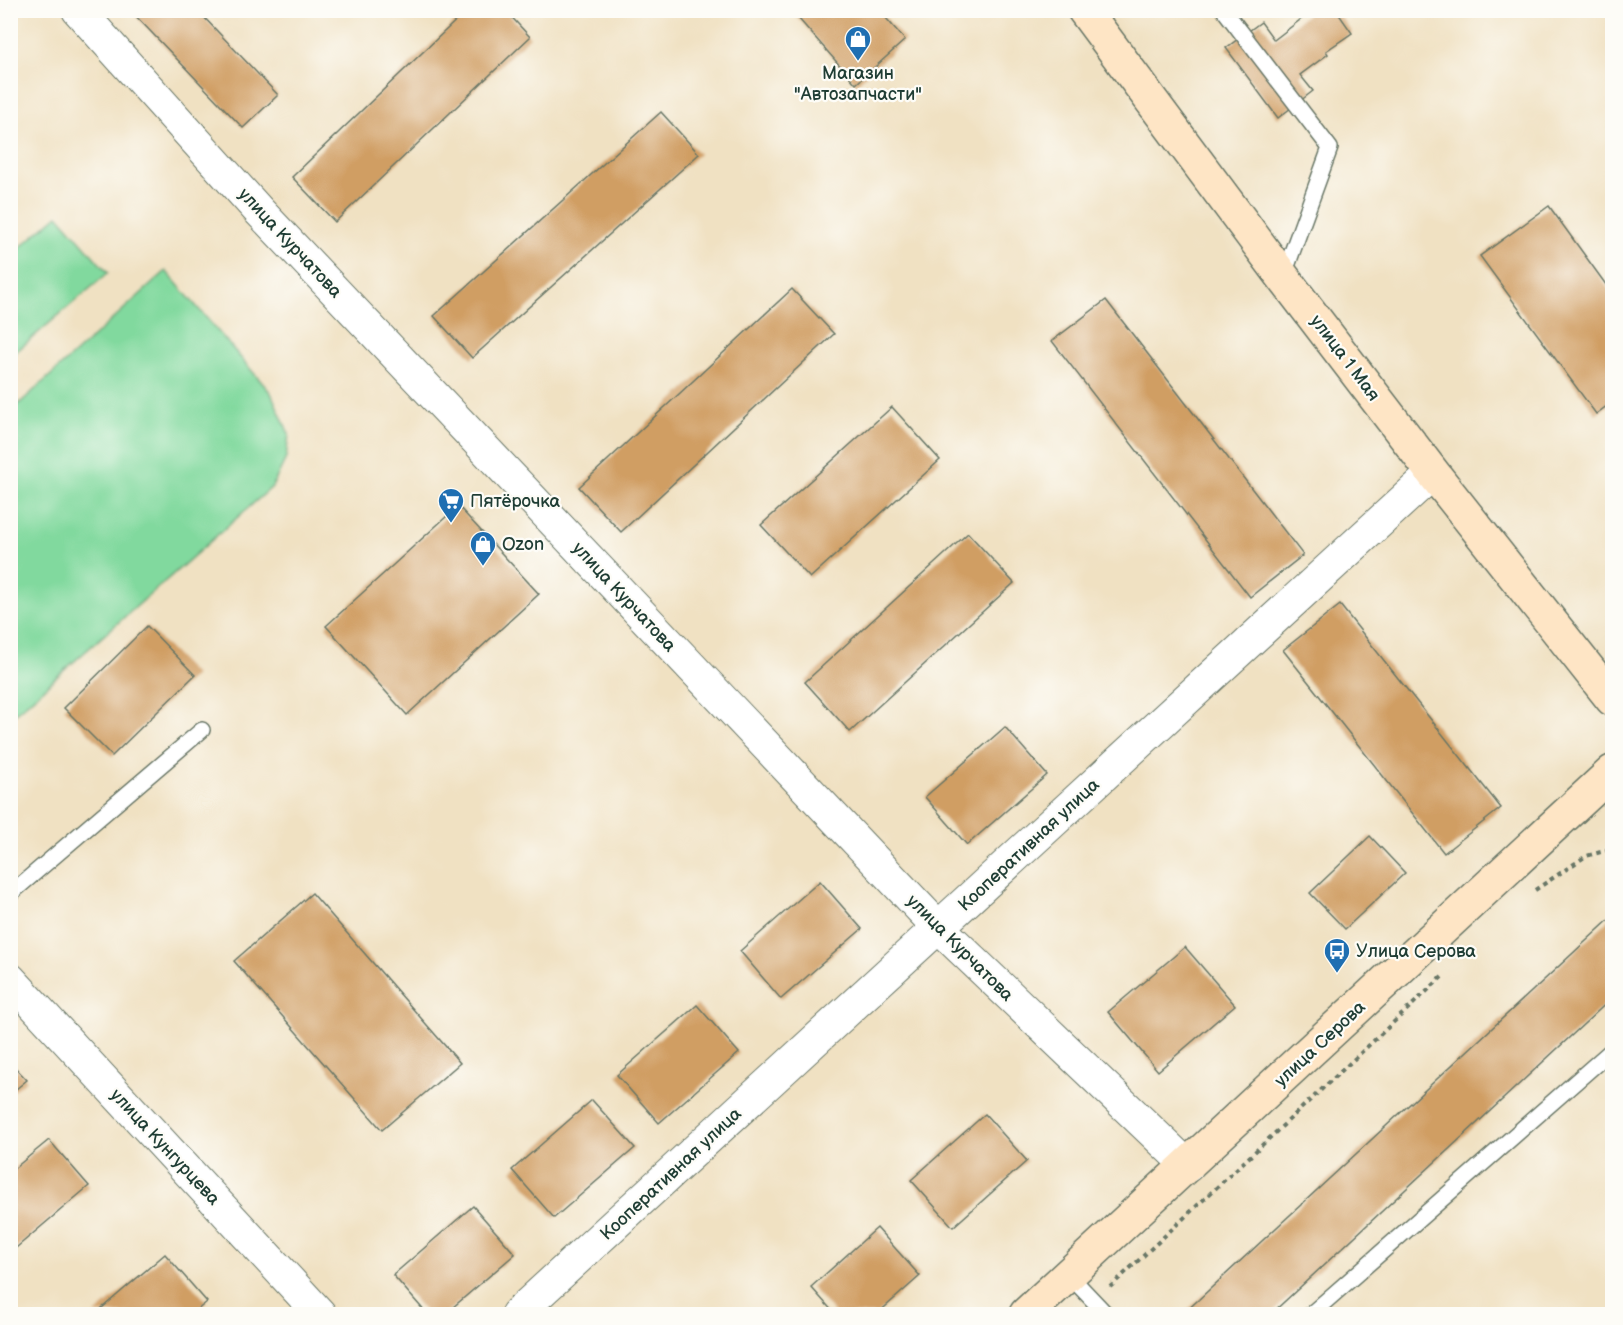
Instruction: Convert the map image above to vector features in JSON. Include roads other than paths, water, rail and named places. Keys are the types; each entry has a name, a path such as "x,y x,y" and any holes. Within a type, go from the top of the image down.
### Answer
{"main road":[{"name":"улица 1 Мая","path":"1084,10 1283,277 1433,473 1612,699"},
{"name":"улица Серова","path":"1026,1314 1612,772"}],"street":[{"name":"улица Курчатова","path":"78,10 260,212 939,928 1188,1166"},
{"name":"Кооперативная улица","path":"518,1314 1433,473"},
{"name":"улица Кунгурцева","path":"10,979 320,1314"}],"lane":[{"path":"1224,10 1330,148 1283,277"},
{"path":"10,894 202,730"},
{"path":"1311,1314 1612,1050"},
{"path":"1069,1275 1106,1314"}],"place":[{"name":"Магазин \"Автозапчасти\"","path":"858,62"},
{"name":"Пятёрочка","path":"451,524"},
{"name":"Ozon","path":"483,567"},
{"name":"Улица Серова","path":"1337,974"}]}
